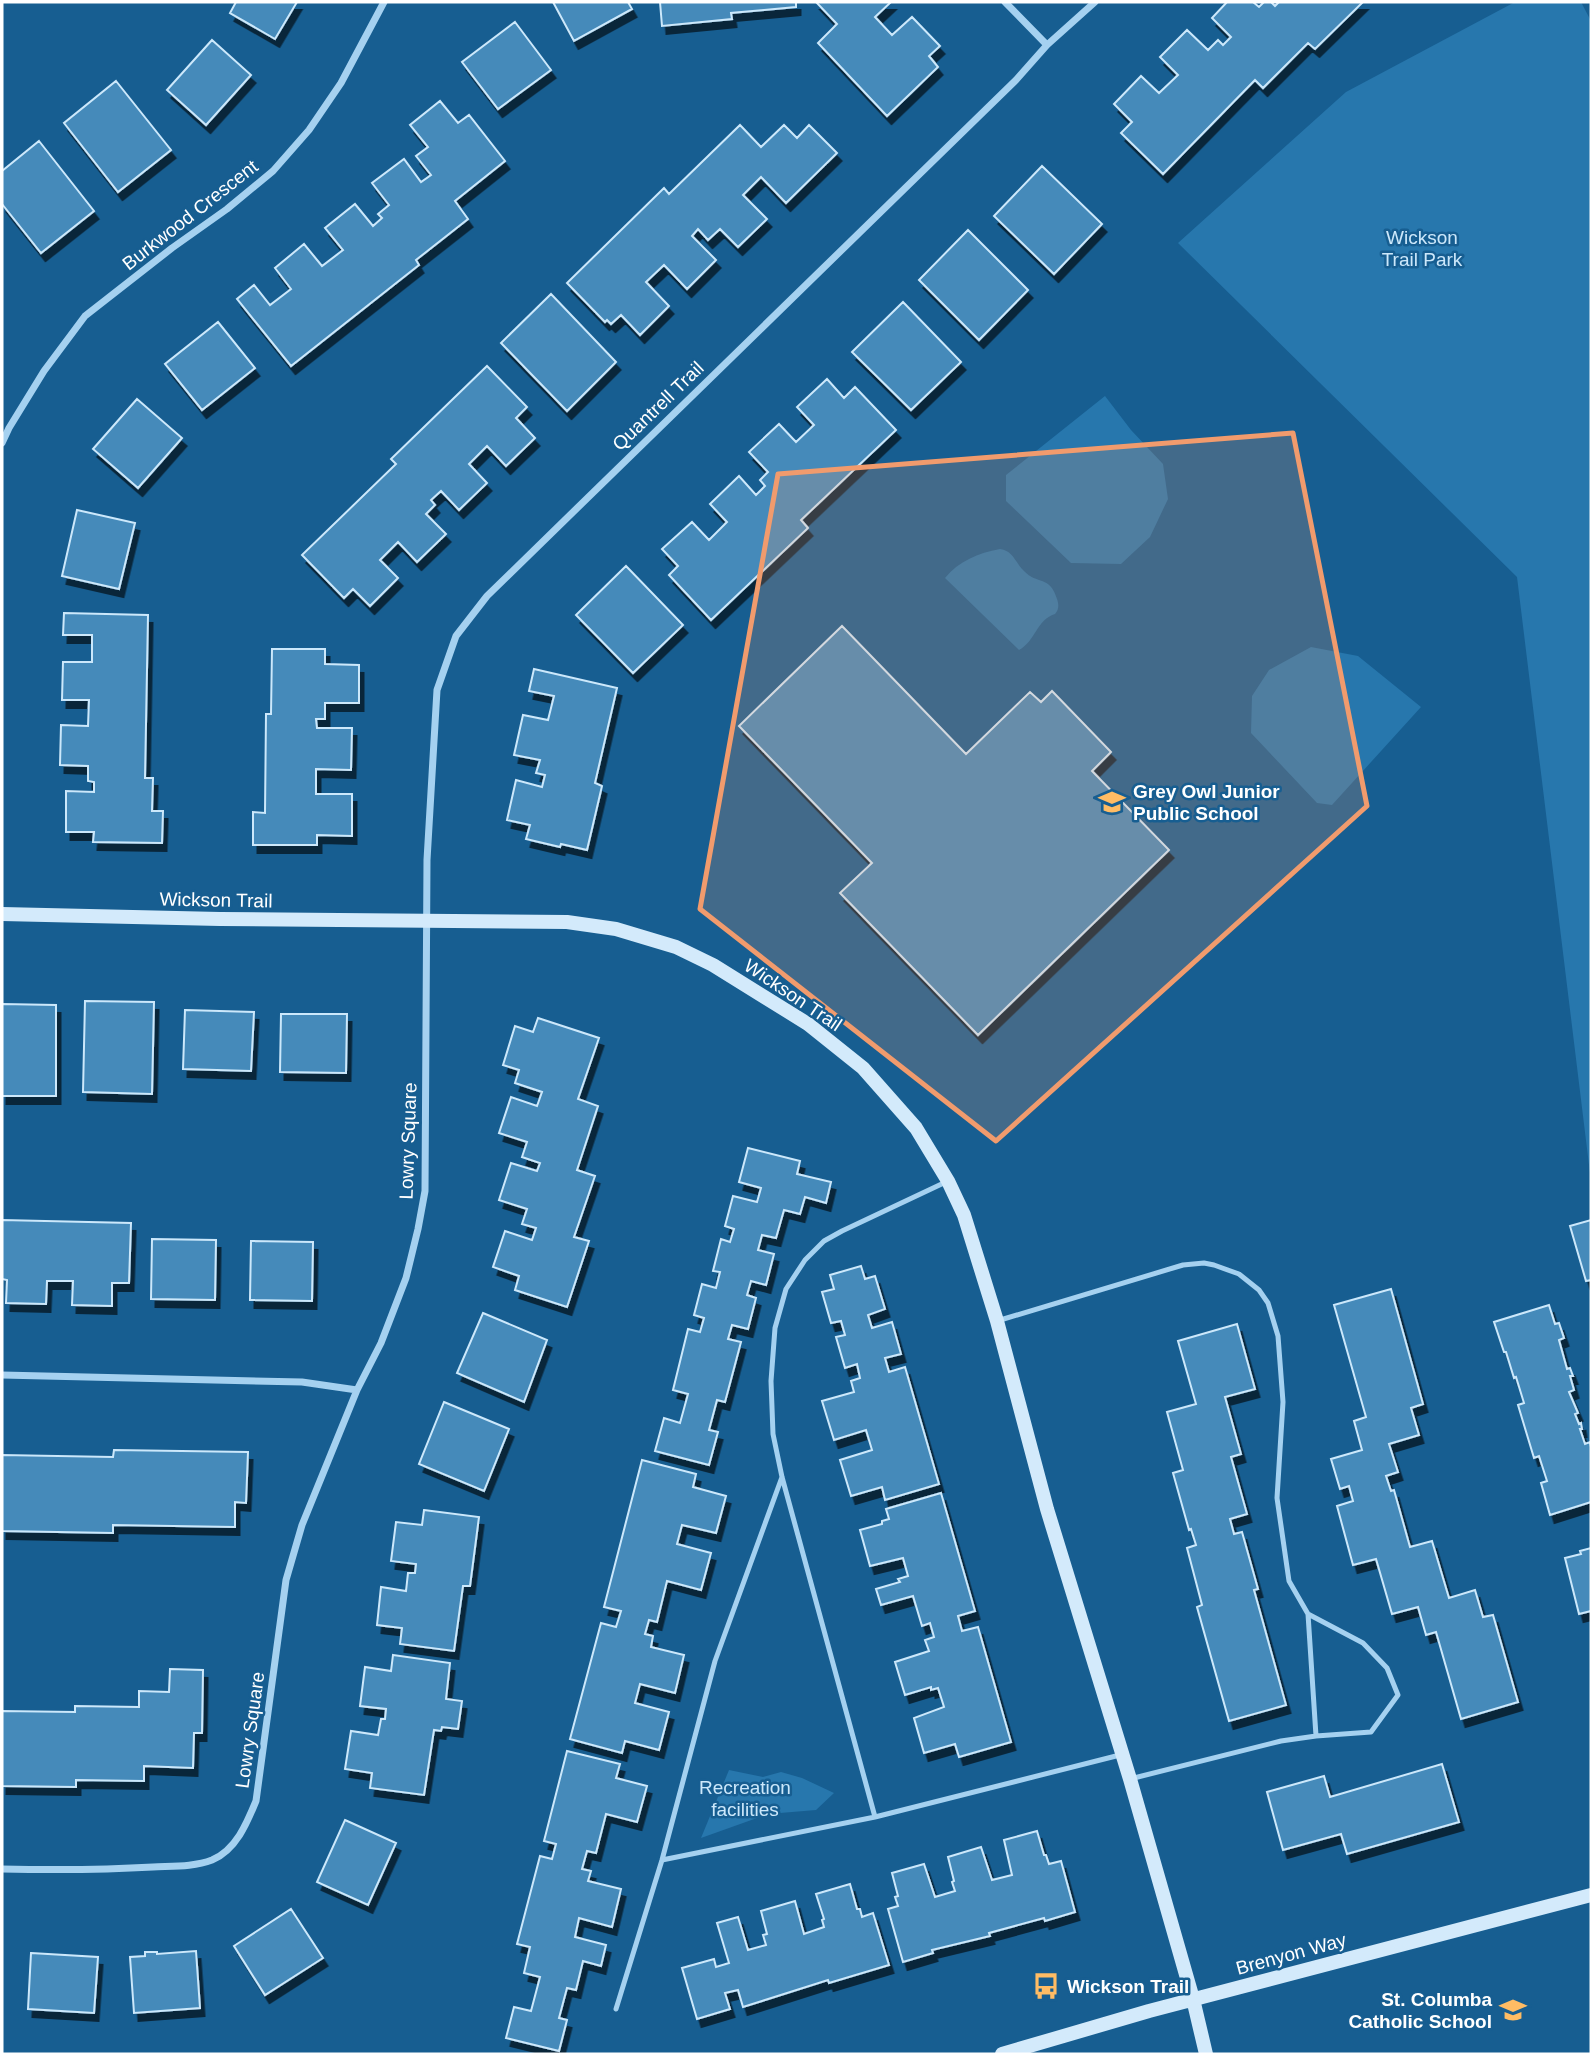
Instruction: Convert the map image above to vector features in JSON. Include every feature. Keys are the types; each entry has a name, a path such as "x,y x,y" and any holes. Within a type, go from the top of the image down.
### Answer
{"street":[{"name":"Burkwood Crescent","path":"2,443 44,371 85,316 273,171 309,130 341,83 384,2"},
{"path":"1005,2 1047,45"},
{"name":"Quantrell Trail","path":"427,922 427,860 437,690 456,636 487,596 996,99 1047,45 1095,2"},
{"name":"Wickson Trail","path":"2,914 567,922 616,929 676,947 713,965 808,1024 863,1068 916,1128 948,1181 964,1215 997,1321 1047,1509 1130,1779 1193,1999 1206,2054"},
{"name":"Lowry Square","path":"2,1869 98,1870 188,1865 212,1860 231,1846 245,1828 256,1801 286,1580 302,1525 357,1390 381,1343 407,1278 418,1229 425,1191 427,922"},
{"path":"2,1375 302,1382 357,1390"},
{"name":"Brenyon Way","path":"1002,2054 1193,1999 1591,1895"}],"lane":[{"path":"875,1817 782,1477 773,1433 771,1381 775,1328 786,1289 804,1260 824,1241 948,1181"},
{"path":"997,1321 1182,1265 1214,1265 1239,1274 1259,1290 1268,1303 1278,1336 1283,1402 1277,1498 1289,1581 1308,1614 1316,1736"},
{"path":"616,2009 662,1860 715,1661 782,1477"},
{"path":"1130,1779 1281,1741 1371,1732 1398,1695 1387,1668 1363,1643 1308,1614"},
{"path":"662,1860 875,1817 1121,1755"}],"highlighted area":[{"path":"1293,433 1367,806 996,1141 700,909 778,474"}],"green space":[{"name":"Wickson Trail Park","path":"1515,2 1581,2 1591,21 1591,1173 1517,577 1178,243 1346,92"},
{"path":"1105,396 1131,430 1163,464 1168,499 1150,537 1121,564 1071,563 1006,501 1006,475"},
{"path":"1000,549 1011,555 1029,575 1051,586 1058,603 1055,614 1044,621 1019,650 945,578 956,567 970,559"},
{"path":"1311,647 1358,656 1421,707 1332,805 1317,803 1251,733 1252,696 1269,670"},
{"name":"Recreation facilities","path":"729,1770 763,1777 781,1772 802,1778 834,1793 816,1810 768,1814 701,1838"}],"building":[{"path":"236,2 297,2 275,39 230,13"},
{"path":"553,2 628,2 632,9 574,41"},
{"path":"660,2 796,2 796,7 731,13 732,19 662,26"},
{"path":"816,2 891,2 875,17 892,35 912,17 940,46 929,56 938,67 887,116 818,43 837,24"},
{"path":"1227,2 1253,2 1259,7 1264,2 1271,2 1275,6 1279,2 1363,2 1315,49 1308,43 1263,88 1255,80 1163,174 1121,133 1132,122 1114,104 1141,76 1159,93 1178,75 1160,57 1187,30 1208,50 1218,40 1223,45 1231,37 1212,18"},
{"path":"515,22 551,70 498,109 462,62"},
{"path":"212,40 251,75 206,125 167,90"},
{"path":"116,81 171,150 118,192 64,123"},
{"path":"440,101 458,123 469,115 505,161 455,201 468,219 416,260 419,265 291,366 237,299 254,285 270,305 291,289 275,268 304,244 322,266 343,250 325,228 355,204 373,226 382,218 378,214 389,205 372,183 404,159 421,182 431,175 416,156 428,147 410,125"},
{"path":"740,125 761,147 784,125 797,138 809,125 837,153 786,203 761,177 743,195 767,219 738,247 720,229 708,240 698,229 692,236 716,260 687,289 664,265 646,282 669,306 640,335 621,315 611,324 607,320 605,322 567,283 664,188 669,194"},
{"path":"39,141 94,211 41,253 2,204 2,171"},
{"path":"1042,166 1102,224 1054,274 994,216"},
{"path":"968,230 1028,290 979,340 919,280"},
{"path":"551,294 616,362 567,411 501,343"},
{"path":"903,302 961,362 911,410 852,352"},
{"path":"218,322 255,368 202,410 165,364"},
{"path":"487,366 527,407 516,418 535,438 506,466 487,446 469,464 487,483 459,510 441,491 431,500 435,505 426,514 446,534 417,562 398,542 380,560 398,578 370,606 353,589 344,598 302,555 396,464 391,459"},
{"path":"827,379 844,398 855,387 896,430 801,520 808,528 711,620 669,575 678,566 662,549 692,522 709,540 727,522 710,504 739,476 756,495 765,486 760,480 768,472 749,452 779,424 796,442 814,425 797,407"},
{"path":"137,399 182,438 138,488 93,449"},
{"path":"77,510 135,523 119,589 62,576"},
{"path":"626,566 683,625 633,673 576,615"},
{"path":"64,613 148,615 145,778 153,778 152,811 163,811 162,843 93,842 94,832 66,832 66,791 94,792 94,782 88,781 88,766 60,765 61,725 88,726 89,700 62,700 63,662 92,662 92,635 63,635"},
{"path":"842,626 966,754 1030,692 1041,702 1052,691 1111,752 1092,771 1169,850 978,1035 840,893 872,863 739,726"},
{"path":"272,649 325,649 325,664 359,665 359,703 325,703 325,719 316,719 317,728 352,728 351,770 316,769 316,794 352,794 352,836 317,835 317,845 253,845 253,812 265,813 266,714 271,714"},
{"path":"534,669 617,688 595,783 602,786 587,850 526,839 530,825 507,820 516,780 542,787 545,775 536,773 540,760 514,755 523,715 548,720 554,696 529,691"},
{"path":"85,1001 154,1002 152,1094 83,1092"},
{"path":"2,1004 56,1005 56,1096 2,1096"},
{"path":"185,1010 254,1012 251,1071 183,1069"},
{"path":"281,1014 347,1014 346,1073 280,1072"},
{"path":"538,1018 599,1038 578,1099 598,1106 577,1170 595,1176 574,1237 589,1241 567,1307 515,1290 519,1276 493,1267 505,1231 532,1240 536,1228 522,1224 527,1209 499,1200 511,1163 537,1171 540,1163 522,1157 527,1142 499,1133 511,1097 537,1106 542,1092 515,1083 519,1070 503,1065 515,1026 533,1032"},
{"path":"748,1148 800,1161 797,1174 831,1182 826,1203 805,1197 800,1214 784,1210 776,1238 762,1235 758,1250 774,1254 766,1285 751,1281 747,1295 756,1298 748,1329 732,1325 728,1339 741,1342 725,1402 717,1400 709,1430 718,1432 709,1465 655,1451 664,1418 680,1423 688,1394 673,1390 688,1329 700,1332 704,1318 694,1315 702,1284 716,1288 720,1272 713,1271 721,1239 730,1242 734,1229 725,1226 733,1196 757,1202 761,1188 739,1182"},
{"path":"2,1220 131,1223 129,1283 112,1283 112,1306 72,1305 73,1281 47,1281 46,1304 6,1303 7,1280 2,1279"},
{"path":"1591,1220 1591,1280 1586,1281 1570,1226"},
{"path":"152,1239 216,1240 215,1300 151,1299"},
{"path":"251,1241 313,1242 312,1301 250,1300"},
{"path":"861,1266 865,1279 875,1276 885,1309 868,1315 872,1328 892,1322 901,1354 885,1358 889,1372 905,1367 939,1484 885,1500 882,1487 851,1496 840,1460 872,1450 866,1430 834,1440 822,1401 854,1392 851,1381 860,1378 857,1364 845,1368 836,1337 845,1335 841,1321 831,1323 822,1292 834,1289 830,1275"},
{"path":"1391,1289 1423,1404 1411,1408 1419,1435 1389,1444 1398,1472 1386,1476 1391,1491 1394,1490 1410,1547 1432,1541 1449,1598 1475,1590 1483,1617 1493,1615 1518,1702 1461,1719 1436,1632 1426,1635 1418,1607 1392,1614 1376,1559 1353,1565 1337,1506 1353,1501 1349,1486 1340,1489 1331,1459 1362,1450 1354,1421 1366,1417 1334,1305"},
{"path":"1549,1305 1555,1324 1559,1323 1564,1338 1559,1340 1567,1369 1570,1368 1573,1376 1570,1376 1574,1390 1569,1392 1578,1413 1575,1414 1579,1424 1581,1423 1580,1429 1585,1444 1590,1442 1591,1447 1591,1502 1550,1515 1541,1483 1547,1481 1539,1456 1534,1458 1518,1405 1524,1403 1494,1322"},
{"path":"483,1313 547,1340 524,1402 457,1373"},
{"path":"1237,1324 1255,1389 1225,1397 1241,1454 1231,1457 1247,1514 1230,1519 1234,1534 1242,1532 1258,1589 1254,1590 1286,1705 1229,1721 1197,1607 1202,1605 1187,1548 1196,1545 1191,1529 1189,1530 1173,1473 1183,1470 1167,1412 1196,1404 1178,1341"},
{"path":"444,1402 509,1429 484,1491 419,1464"},
{"path":"114,1450 248,1452 246,1503 235,1502 235,1527 113,1525 113,1533 2,1531 2,1455 113,1457"},
{"path":"642,1460 696,1474 693,1487 726,1496 716,1533 682,1525 677,1544 711,1553 701,1590 667,1581 657,1622 649,1620 645,1634 653,1636 651,1647 684,1655 675,1693 640,1684 635,1703 669,1712 659,1750 625,1741 622,1753 570,1739 601,1623 616,1627 621,1611 604,1607"},
{"path":"941,1493 975,1611 958,1616 962,1631 978,1627 1011,1742 959,1757 955,1744 924,1753 914,1718 944,1707 938,1688 931,1690 931,1687 905,1695 895,1662 929,1651 925,1640 934,1637 930,1623 922,1626 913,1596 881,1605 876,1589 900,1582 898,1579 908,1576 903,1558 870,1566 860,1530 882,1524 882,1521 889,1519 886,1509"},
{"path":"424,1510 479,1517 470,1586 463,1586 454,1651 400,1644 402,1628 377,1625 381,1587 406,1591 408,1573 415,1573 416,1564 391,1561 396,1522 422,1525"},
{"path":"1591,1548 1591,1611 1579,1614 1565,1558"},
{"path":"393,1655 450,1663 446,1699 462,1701 458,1729 442,1727 441,1731 434,1730 424,1795 370,1788 372,1773 345,1769 351,1731 378,1735 381,1719 385,1719 386,1709 360,1706 365,1667 391,1671"},
{"path":"170,1669 203,1670 202,1733 194,1733 193,1768 144,1766 144,1781 76,1780 76,1787 2,1786 2,1711 75,1712 75,1706 139,1707 139,1691 169,1692"},
{"path":"567,1751 620,1764 616,1778 647,1786 637,1822 606,1814 596,1853 587,1851 582,1869 591,1871 588,1881 621,1889 612,1927 579,1918 575,1937 606,1945 601,1966 583,1961 576,1990 567,1988 559,2018 567,2020 559,2051 506,2038 514,2007 531,2011 540,1977 524,1973 530,1947 517,1944 540,1856 552,1859 556,1844 544,1841"},
{"path":"1442,1764 1459,1822 1347,1854 1341,1834 1283,1850 1267,1792 1324,1776 1330,1797"},
{"path":"345,1820 396,1843 368,1905 317,1882"},
{"path":"1037,1831 1049,1864 1061,1861 1075,1912 989,1933 990,1936 932,1950 933,1953 903,1962 888,1909 898,1906 892,1873 924,1864 935,1897 955,1891 948,1857 981,1847 992,1880 1012,1875 1004,1840"},
{"path":"850,1884 862,1917 873,1913 889,1965 829,1983 828,1980 743,2007 738,1990 725,1993 730,2009 697,2019 682,1968 714,1959 716,1967 729,1963 717,1923 738,1917 748,1950 766,1945 763,1935 767,1934 761,1911 795,1901 804,1934 824,1927 816,1894"},
{"path":"291,1909 323,1958 265,1995 234,1946"},
{"path":"196,1951 200,2008 134,2013 130,1957 145,1956 145,1952 157,1954"},
{"path":"31,1953 98,1957 94,2013 28,2009"}],"place":[{"name":"Grey Owl Junior Public School","path":"1112,802"},
{"name":"Wickson Trail","path":"1046,1986"},
{"name":"St. Columba Catholic School","path":"1513,2010"}]}
